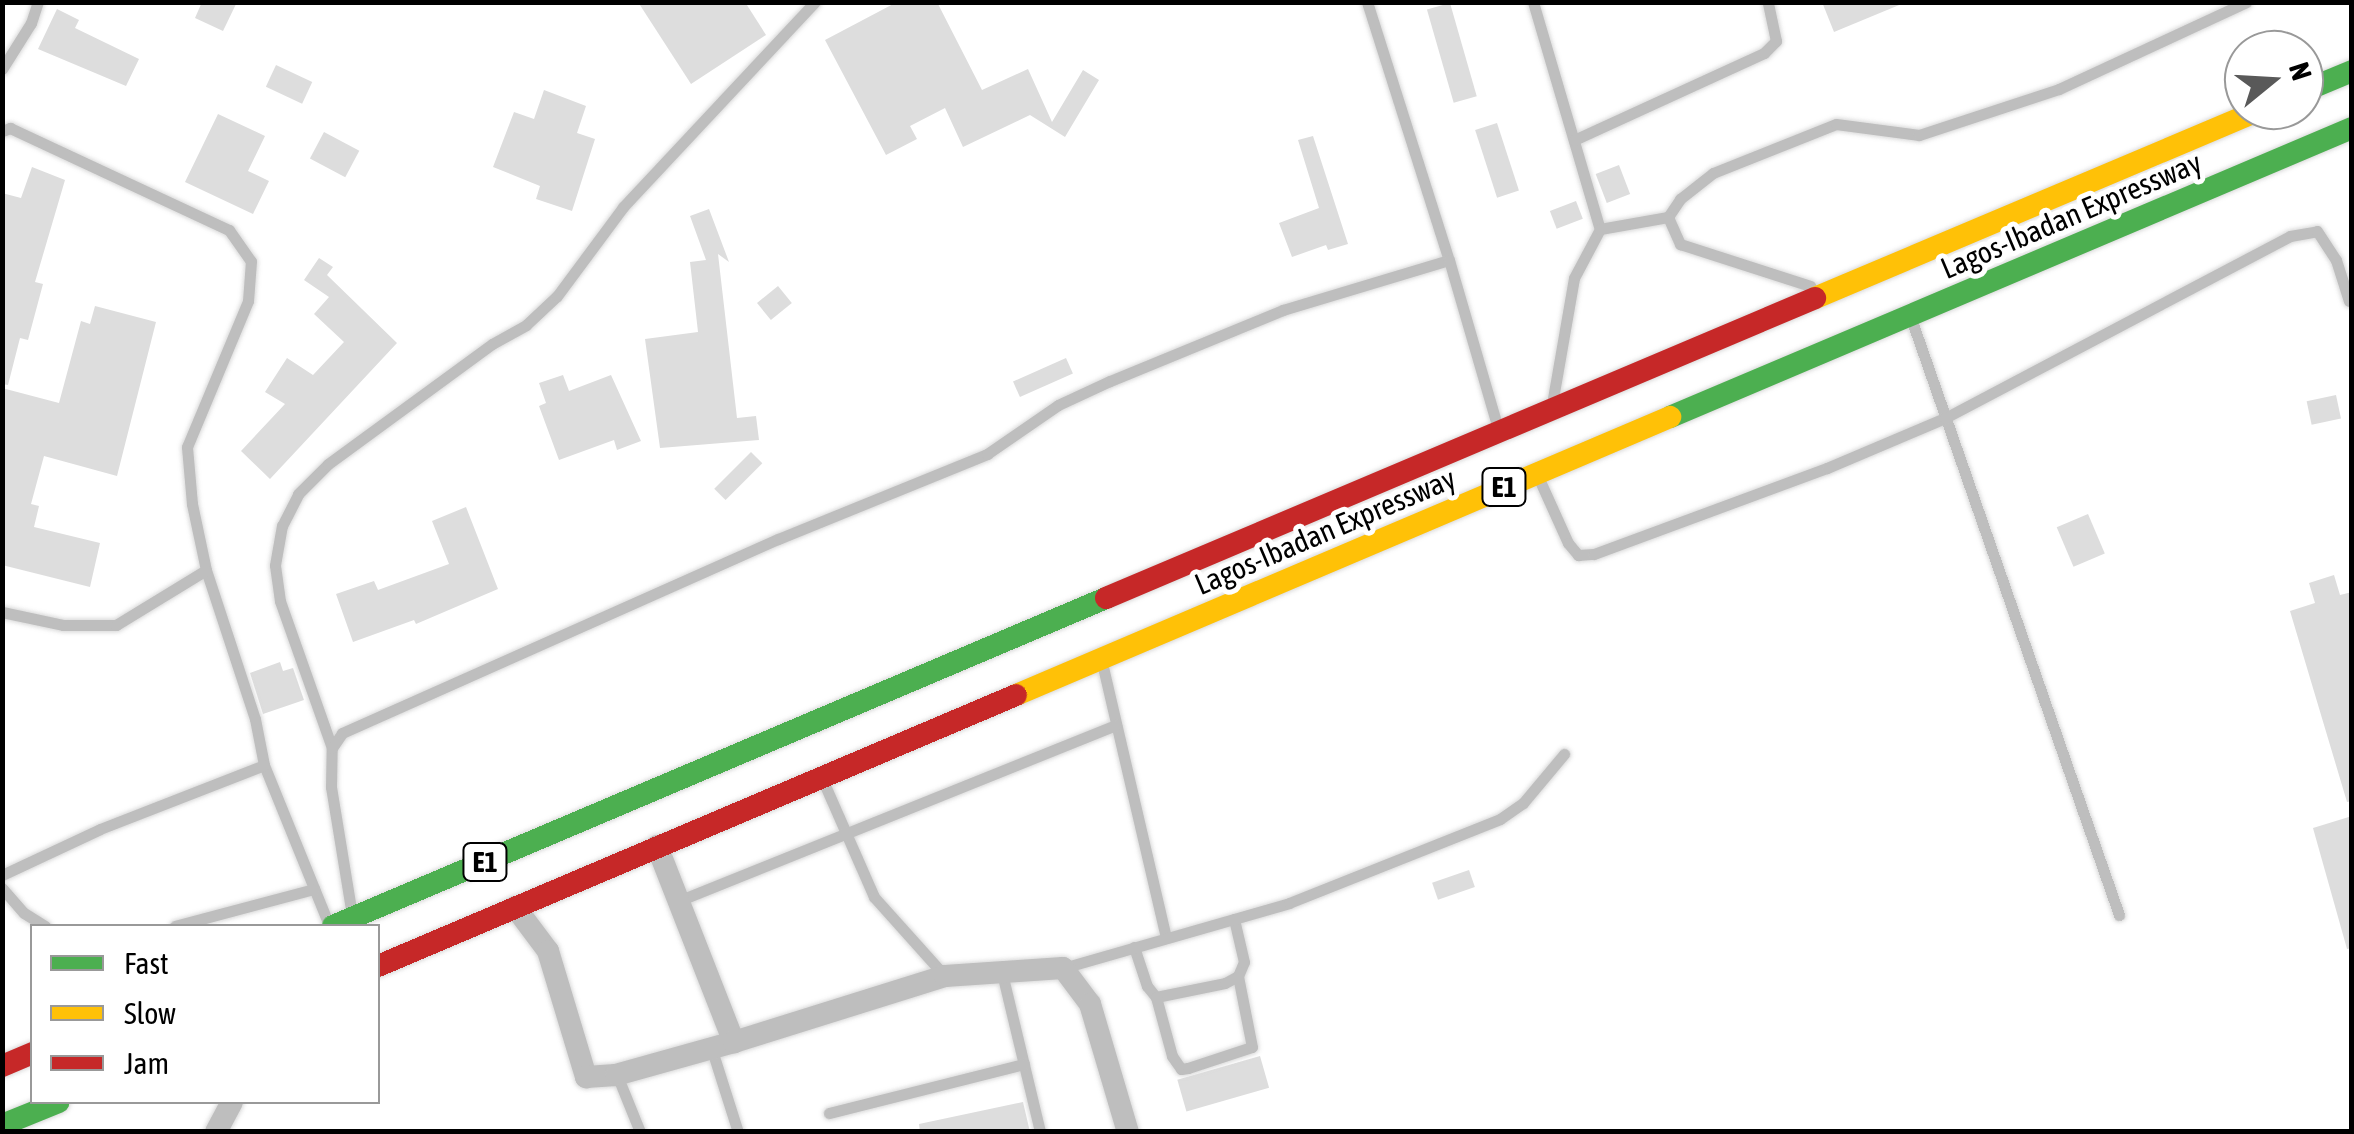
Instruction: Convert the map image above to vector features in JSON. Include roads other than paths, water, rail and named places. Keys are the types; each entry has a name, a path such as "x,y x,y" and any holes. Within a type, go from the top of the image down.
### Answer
{"highway":[{"path":"2324,83 2352,71"},
{"name":"Lagos-Ibadan Expressway","path":"338,924 2224,125"},
{"name":"Lagos-Ibadan Expressway","path":"380,965 2352,128"},
{"path":"2,1125 54,1104"}],"street":[{"path":"657,846 723,1044"},
{"path":"515,907 548,952 586,1077 616,1075 945,976 1001,969 1063,968 1090,1004 1128,1132"},
{"path":"216,1132 231,1104"}],"lane":[{"path":"2,69 31,23 38,2"},
{"path":"338,924 332,748 280,601 275,565 282,526 298,494 328,464 492,344 526,325 556,296 623,207 815,2"},
{"path":"1367,2 1499,430"},
{"path":"1533,2 1600,229 1574,278 1552,408"},
{"path":"1574,140 1764,53 1776,41 1768,2"},
{"path":"1600,229 1668,216 1680,199 1714,173 1836,124 1918,135 2059,89 2246,2"},
{"path":"2,131 10,128 229,230 250,260 248,301 188,447 192,504 206,570 255,719 264,765 314,889 338,924"},
{"path":"1668,216 1680,244 1827,291"},
{"path":"1536,474 1568,543 1578,555 1594,554 1945,418 2290,236 2317,232 2336,260 2351,304"},
{"path":"332,748 342,733 360,722 778,539 987,454 1058,405 1110,381 1283,310 1449,260"},
{"path":"1910,315 2118,915"},
{"path":"2,612 64,625 116,626 206,570"},
{"path":"1100,658 1166,937"},
{"path":"678,901 1116,726"},
{"path":"1063,968 1288,903 1500,819 1524,803 1564,754"},
{"path":"2,874 100,829 264,765"},
{"path":"821,776 874,897 945,976"},
{"path":"2,888 24,913 42,924"},
{"path":"183,924 314,889"},
{"path":"1156,996 1226,984 1238,976 1244,962 1234,918"},
{"path":"1134,947 1147,986 1156,996 1172,1056 1181,1069 1252,1047 1238,976"},
{"path":"1001,969 1040,1132"},
{"path":"723,1044 738,1132"},
{"path":"830,1113 1024,1064"},
{"path":"616,1075 640,1132"}]}
